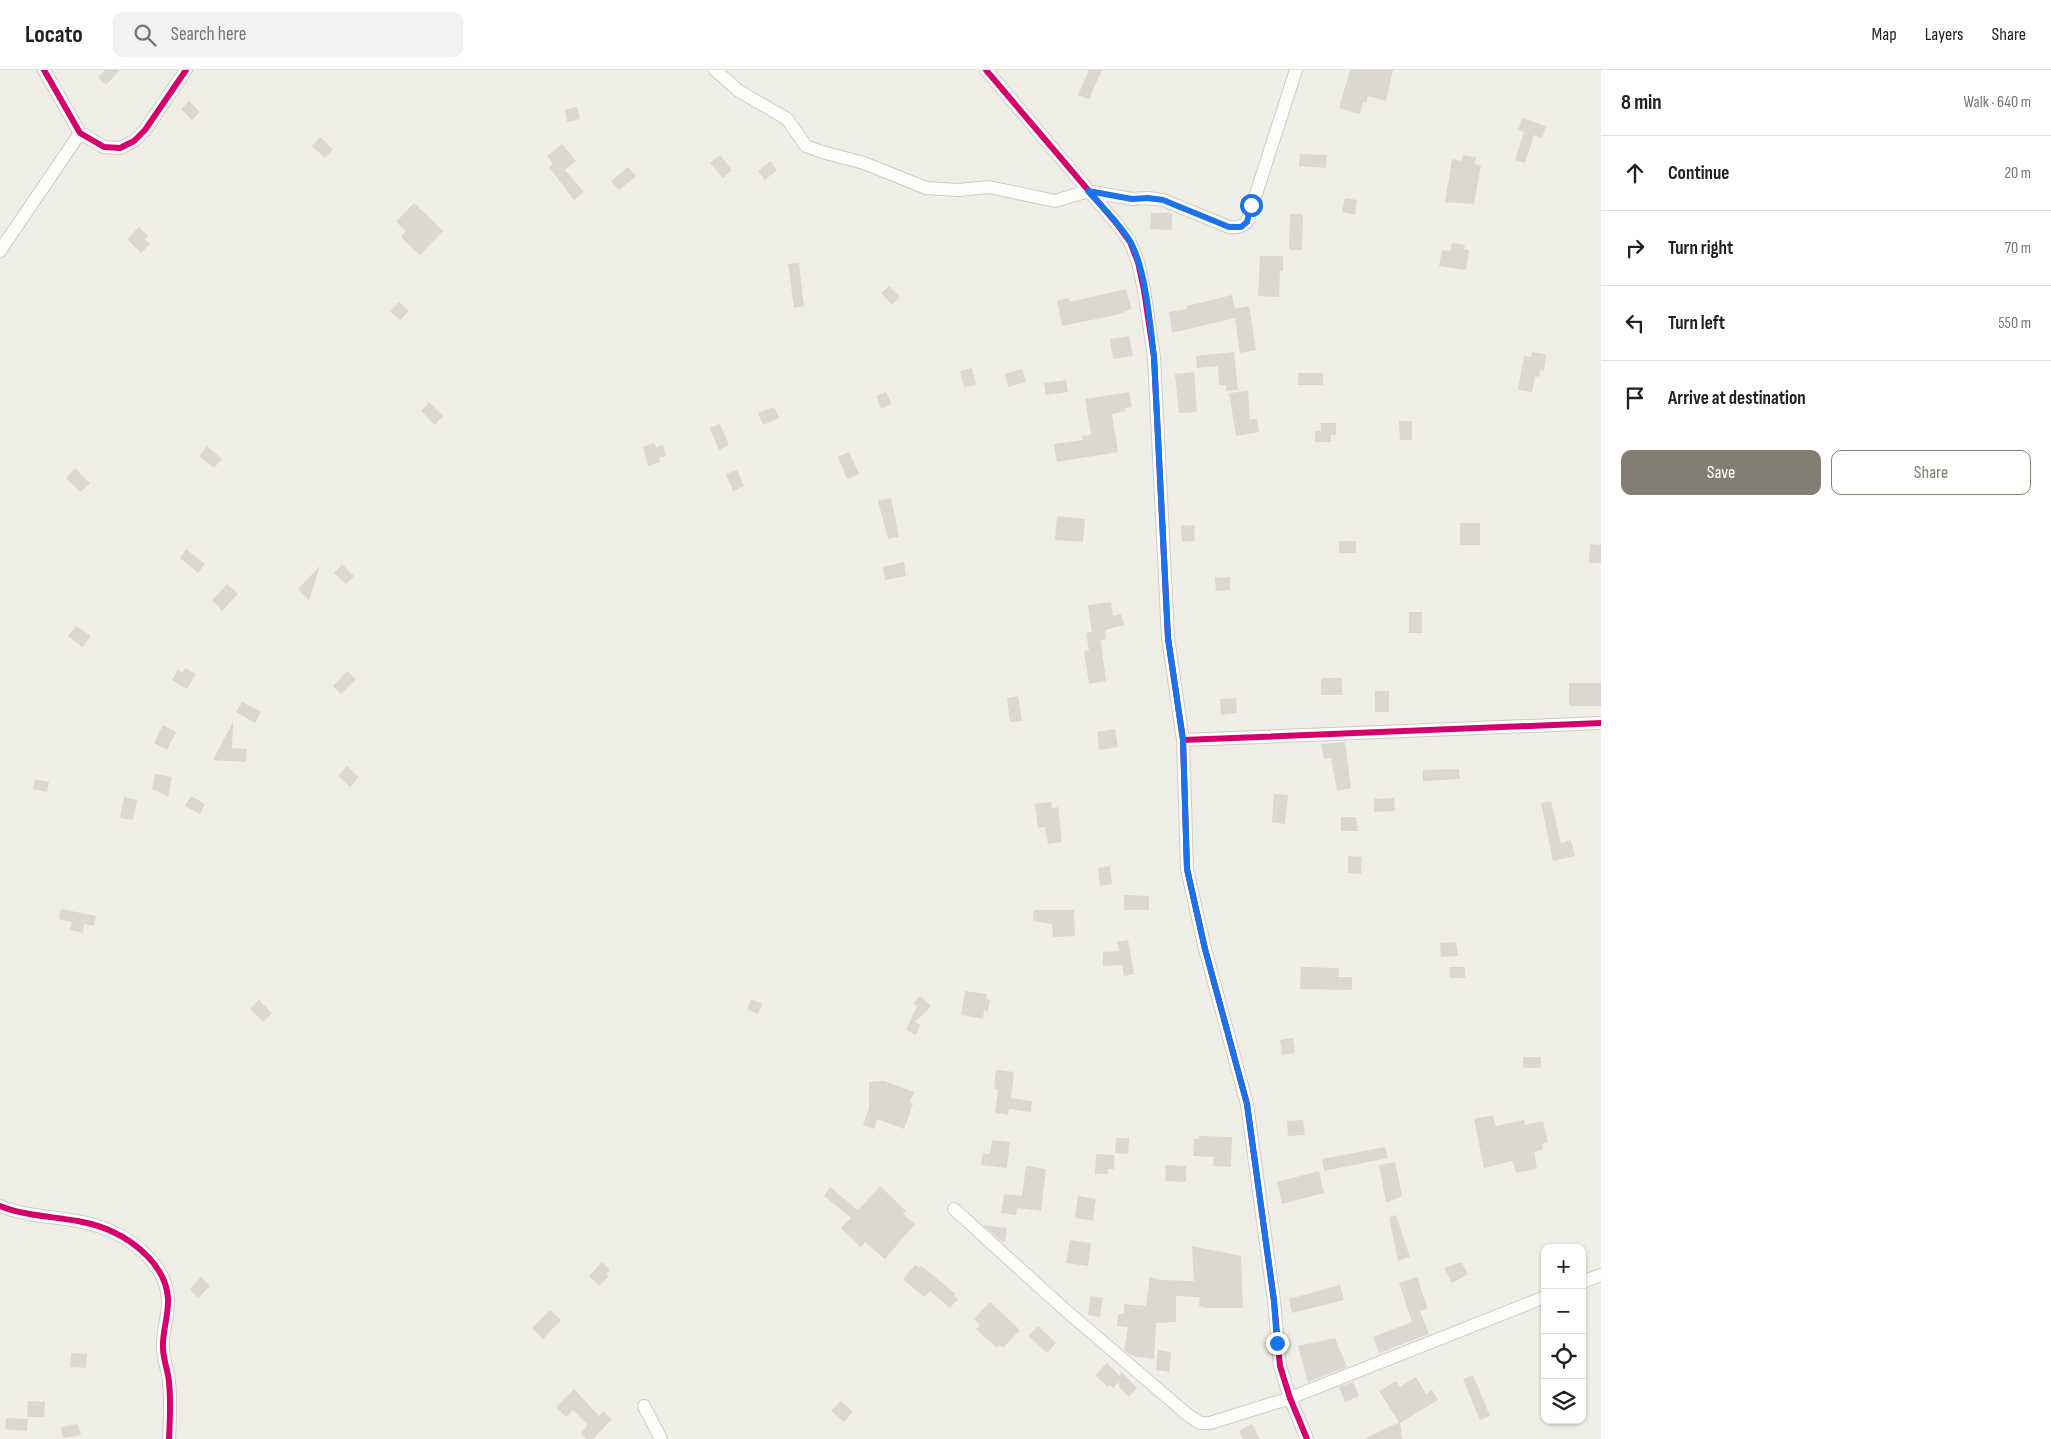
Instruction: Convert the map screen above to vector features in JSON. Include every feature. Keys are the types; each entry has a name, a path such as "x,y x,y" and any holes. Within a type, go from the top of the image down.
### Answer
{"street":[{"path":"44,70 80,133 104,147 120,148 134,141 145,130 186,70"},
{"path":"715,70 739,91 787,119 806,146 864,163 926,188 959,190 989,187 1055,201 1088,191 1132,199 1148,198 1163,200 1229,227 1241,227 1247,222 1296,70"},
{"path":"986,70 1130,242 1138,262 1154,357 1168,638 1183,740 1187,869 1205,949 1247,1104 1274,1301 1280,1366 1290,1398 1307,1439"},
{"path":"0,251 80,133"},
{"path":"1183,740 1601,723"},
{"path":"0,1206 14,1211 75,1220 112,1232 137,1247 153,1262 165,1280 168,1299 162,1347 169,1380 171,1412 168,1439"},
{"path":"954,1209 1063,1308 1188,1415 1200,1422 1210,1424 1290,1398 1541,1299"},
{"path":"1586,1281 1601,1275"},
{"path":"644,1406 661,1439"}],"building":[{"path":"105,70 120,70 106,85 98,77"},
{"path":"1089,70 1102,70 1089,99 1078,95"},
{"path":"1350,70 1393,70 1386,101 1368,96 1366,103 1363,102 1360,114 1339,108"},
{"path":"189,101 200,112 192,120 181,109"},
{"path":"577,107 580,119 567,122 565,110"},
{"path":"1522,118 1546,126 1542,138 1534,135 1525,163 1515,160 1524,132 1518,130"},
{"path":"320,137 333,149 325,158 312,146"},
{"path":"562,144 576,161 565,170 584,192 574,200 549,167 553,164 547,156"},
{"path":"1300,154 1327,155 1326,168 1299,166"},
{"path":"720,155 732,170 723,178 710,163"},
{"path":"1463,155 1476,157 1475,164 1481,165 1474,204 1445,202 1452,159 1462,161"},
{"path":"770,161 777,170 765,180 758,171"},
{"path":"628,167 636,176 619,190 611,181"},
{"path":"1345,198 1357,200 1355,215 1342,212"},
{"path":"414,203 443,231 420,255 401,237 406,231 396,222"},
{"path":"1151,213 1172,213 1172,230 1150,229"},
{"path":"1290,214 1303,214 1302,250 1289,250"},
{"path":"139,227 148,236 145,239 150,244 141,253 127,239"},
{"path":"1452,243 1465,245 1464,249 1469,250 1466,270 1439,266 1442,250 1450,251"},
{"path":"1260,256 1283,256 1283,271 1280,271 1279,297 1258,296"},
{"path":"799,263 804,306 794,308 788,264"},
{"path":"889,286 900,297 892,305 881,293"},
{"path":"1126,289 1132,309 1116,315 1062,326 1057,301 1069,298 1069,302"},
{"path":"1232,295 1235,309 1249,306 1256,350 1240,353 1235,318 1172,333 1169,312 1187,309 1187,306"},
{"path":"399,302 409,311 400,320 390,311"},
{"path":"1129,336 1133,356 1113,359 1110,339"},
{"path":"1234,352 1238,390 1226,391 1226,385 1219,385 1218,366 1197,368 1196,356"},
{"path":"1532,352 1546,354 1544,371 1540,370 1539,377 1535,376 1532,392 1518,390 1524,356 1531,357"},
{"path":"972,368 976,385 964,387 960,371"},
{"path":"1022,369 1026,382 1008,387 1005,374"},
{"path":"1194,372 1197,412 1179,413 1175,374"},
{"path":"1298,373 1323,373 1323,385 1298,385"},
{"path":"1066,380 1068,392 1046,395 1044,383"},
{"path":"1248,391 1250,420 1257,418 1259,432 1236,436 1229,393"},
{"path":"886,392 892,404 881,409 876,396"},
{"path":"1129,392 1132,407 1125,408 1126,411 1112,414 1118,452 1057,462 1054,444 1083,440 1082,436 1091,435 1085,399"},
{"path":"429,402 443,416 435,425 421,411"},
{"path":"774,407 779,418 763,425 758,413"},
{"path":"1399,421 1412,421 1412,440 1400,440"},
{"path":"1321,423 1336,423 1336,435 1331,435 1331,442 1315,442 1315,431 1321,431"},
{"path":"720,424 729,445 719,450 710,428"},
{"path":"654,443 656,447 663,445 666,456 659,458 660,462 648,466 643,447"},
{"path":"207,446 222,459 214,468 199,456"},
{"path":"849,452 859,474 847,479 838,457"},
{"path":"75,468 90,483 81,492 66,478"},
{"path":"737,470 744,486 733,491 726,474"},
{"path":"891,498 899,537 888,539 878,501"},
{"path":"1057,516 1085,519 1083,542 1055,540"},
{"path":"1460,523 1480,523 1480,545 1460,545"},
{"path":"1194,525 1195,541 1182,542 1181,526"},
{"path":"1339,541 1356,541 1356,553 1339,553"},
{"path":"1590,544 1601,545 1601,563 1589,563"},
{"path":"186,549 205,564 198,573 180,558"},
{"path":"904,562 906,576 885,580 883,567"},
{"path":"342,564 354,576 346,584 334,573"},
{"path":"320,566 309,600 298,589"},
{"path":"1230,577 1230,590 1216,591 1215,578"},
{"path":"227,584 238,594 222,611 212,600"},
{"path":"1111,602 1113,616 1121,614 1124,625 1105,630 1106,639 1101,640 1106,681 1089,684 1084,651 1089,650 1086,633 1092,632 1088,605"},
{"path":"1409,612 1422,612 1422,633 1409,633"},
{"path":"76,626 91,636 82,647 68,636"},
{"path":"185,668 196,674 187,689 172,680 178,670 183,673"},
{"path":"347,671 356,679 341,694 333,686"},
{"path":"1321,678 1342,678 1342,695 1321,695"},
{"path":"1569,683 1601,683 1601,706 1569,706"},
{"path":"1375,691 1389,691 1389,712 1375,712"},
{"path":"1018,696 1022,721 1010,722 1007,698"},
{"path":"1236,698 1237,713 1221,715 1220,699"},
{"path":"242,702 261,712 255,723 236,712"},
{"path":"233,722 232,748 247,749 246,762 213,760"},
{"path":"163,725 176,732 167,750 154,743"},
{"path":"1115,729 1118,747 1099,750 1097,732"},
{"path":"1345,742 1351,788 1337,791 1331,758 1324,759 1321,744"},
{"path":"347,766 359,777 350,787 338,776"},
{"path":"1459,769 1460,779 1423,781 1423,770"},
{"path":"155,774 172,777 168,797 152,789"},
{"path":"35,779 49,782 47,792 33,789"},
{"path":"1274,794 1288,795 1285,824 1272,822"},
{"path":"191,796 205,804 200,814 185,806"},
{"path":"124,797 137,800 133,820 120,818"},
{"path":"1394,798 1395,811 1374,812 1374,799"},
{"path":"1551,801 1561,843 1571,840 1575,856 1553,861 1541,803"},
{"path":"1051,802 1052,808 1058,807 1062,842 1048,844 1045,827 1038,828 1035,804"},
{"path":"1341,817 1356,817 1358,831 1341,831"},
{"path":"1348,856 1362,857 1361,874 1348,873"},
{"path":"1110,866 1112,884 1100,886 1098,868"},
{"path":"1124,895 1149,896 1149,910 1124,910"},
{"path":"61,909 96,916 94,926 84,924 83,933 70,930 72,922 59,919"},
{"path":"1034,910 1074,910 1075,936 1053,937 1052,924 1033,921"},
{"path":"1128,940 1134,974 1124,976 1122,965 1103,966 1103,952 1119,951 1117,942"},
{"path":"1456,942 1458,956 1441,957 1440,943"},
{"path":"1301,967 1339,968 1338,977 1352,977 1352,990 1300,989"},
{"path":"1450,967 1465,967 1465,978 1449,978"},
{"path":"965,991 987,994 986,999 990,1000 988,1011 984,1010 983,1019 961,1015"},
{"path":"921,996 931,1006 915,1022 920,1025 916,1035 906,1030 917,1006 913,1003"},
{"path":"751,999 762,1004 758,1014 747,1009"},
{"path":"259,1000 272,1013 263,1022 250,1009"},
{"path":"1293,1038 1295,1053 1282,1055 1280,1040"},
{"path":"1523,1057 1541,1057 1541,1068 1523,1068"},
{"path":"996,1070 1014,1072 1011,1098 1032,1101 1031,1112 1009,1109 1008,1115 995,1113 998,1090 994,1089"},
{"path":"884,1081 914,1092 910,1102 913,1104 904,1129 877,1119 874,1129 863,1125 869,1108 869,1082"},
{"path":"1493,1115 1496,1126 1524,1120 1525,1125 1543,1121 1548,1142 1542,1144 1543,1149 1534,1152 1537,1169 1516,1173 1513,1161 1484,1168 1474,1119"},
{"path":"1303,1120 1305,1135 1288,1136 1287,1121"},
{"path":"1199,1136 1232,1137 1231,1167 1213,1166 1214,1157 1193,1156 1194,1139 1199,1139"},
{"path":"1116,1138 1129,1138 1128,1154 1115,1153"},
{"path":"992,1140 1010,1142 1007,1168 981,1165 983,1153 990,1154"},
{"path":"1385,1147 1388,1158 1324,1171 1322,1159"},
{"path":"1096,1154 1115,1155 1114,1169 1108,1169 1108,1174 1095,1174"},
{"path":"1395,1162 1402,1196 1386,1203 1379,1165"},
{"path":"1166,1165 1186,1166 1186,1182 1165,1181"},
{"path":"1026,1166 1046,1169 1041,1211 1017,1208 1016,1215 1001,1213 1004,1194 1022,1196"},
{"path":"1319,1171 1324,1193 1282,1204 1277,1182"},
{"path":"880,1186 906,1211 903,1214 915,1224 885,1259 865,1242 861,1247 841,1228 851,1218 824,1196 830,1187 858,1210"},
{"path":"1078,1196 1096,1199 1093,1221 1075,1218"},
{"path":"1396,1215 1410,1257 1398,1261 1389,1217"},
{"path":"983,1225 1007,1228 1005,1242 1001,1241"},
{"path":"1070,1240 1091,1243 1088,1266 1066,1263"},
{"path":"1192,1246 1241,1256 1243,1308 1205,1308 1199,1306 1200,1297 1176,1296 1176,1322 1156,1323 1154,1359 1132,1356 1124,1350 1128,1327 1117,1326 1118,1314 1124,1314 1124,1304 1146,1306 1150,1277 1161,1280 1194,1281"},
{"path":"602,1262 610,1270 606,1274 609,1276 599,1286 589,1276"},
{"path":"1461,1262 1468,1274 1452,1283 1444,1268"},
{"path":"915,1265 919,1268 921,1266 956,1294 954,1296 958,1299 950,1308 930,1291 924,1297 903,1279"},
{"path":"201,1277 210,1286 198,1298 190,1289"},
{"path":"1417,1277 1428,1309 1420,1311 1429,1334 1379,1353 1373,1337 1412,1322 1399,1283"},
{"path":"1340,1285 1344,1300 1292,1313 1289,1299"},
{"path":"1090,1296 1103,1298 1100,1317 1088,1315"},
{"path":"990,1302 1020,1330 1003,1348 1000,1345 997,1348 976,1329 980,1325 974,1319"},
{"path":"550,1310 561,1320 543,1339 532,1328"},
{"path":"1038,1326 1056,1343 1047,1353 1029,1336"},
{"path":"1335,1338 1347,1367 1308,1382 1298,1346"},
{"path":"1158,1350 1171,1352 1169,1372 1156,1370"},
{"path":"71,1353 87,1354 86,1368 70,1367"},
{"path":"1107,1363 1120,1376 1121,1371 1137,1388 1129,1397 1119,1387 1119,1382 1113,1388 1110,1385 1108,1387 1095,1375"},
{"path":"1473,1375 1490,1416 1480,1420 1463,1379"},
{"path":"1416,1377 1426,1394 1432,1390 1438,1400 1400,1423 1402,1439 1364,1439 1399,1422 1379,1391 1396,1381 1400,1387"},
{"path":"1353,1382 1359,1396 1345,1402 1339,1387"},
{"path":"574,1389 599,1416 603,1411 612,1419 593,1439 586,1439 581,1433 588,1425 573,1410 566,1417 556,1407"},
{"path":"28,1401 45,1402 44,1417 27,1417"},
{"path":"841,1401 853,1412 844,1422 831,1411"},
{"path":"6,1418 28,1419 27,1431 5,1429"},
{"path":"78,1424 81,1435 63,1438 61,1427"},
{"path":"1252,1424 1260,1439 1243,1439 1239,1431"}],"cycle path":[{"path":"44,70 80,133 104,147 120,148 134,141 145,130 186,70"},
{"path":"986,70 1117,224 1130,242 1138,262 1154,357 1168,638 1183,740 1187,869 1205,949 1247,1104 1274,1301 1280,1366 1290,1398 1307,1439"},
{"path":"1183,740 1601,723"},
{"path":"0,1206 27,1214 84,1222 111,1231 131,1242 156,1267 166,1287 168,1298 163,1348 170,1389 169,1439"}],"route":[{"path":"1251,205 1247,222 1241,227 1236,228 1229,227 1163,200 1148,198 1132,199 1088,191 1130,242 1138,262 1150,323 1154,357 1168,638 1183,740 1187,869 1205,949 1247,1104 1274,1301 1277,1343"}]}
